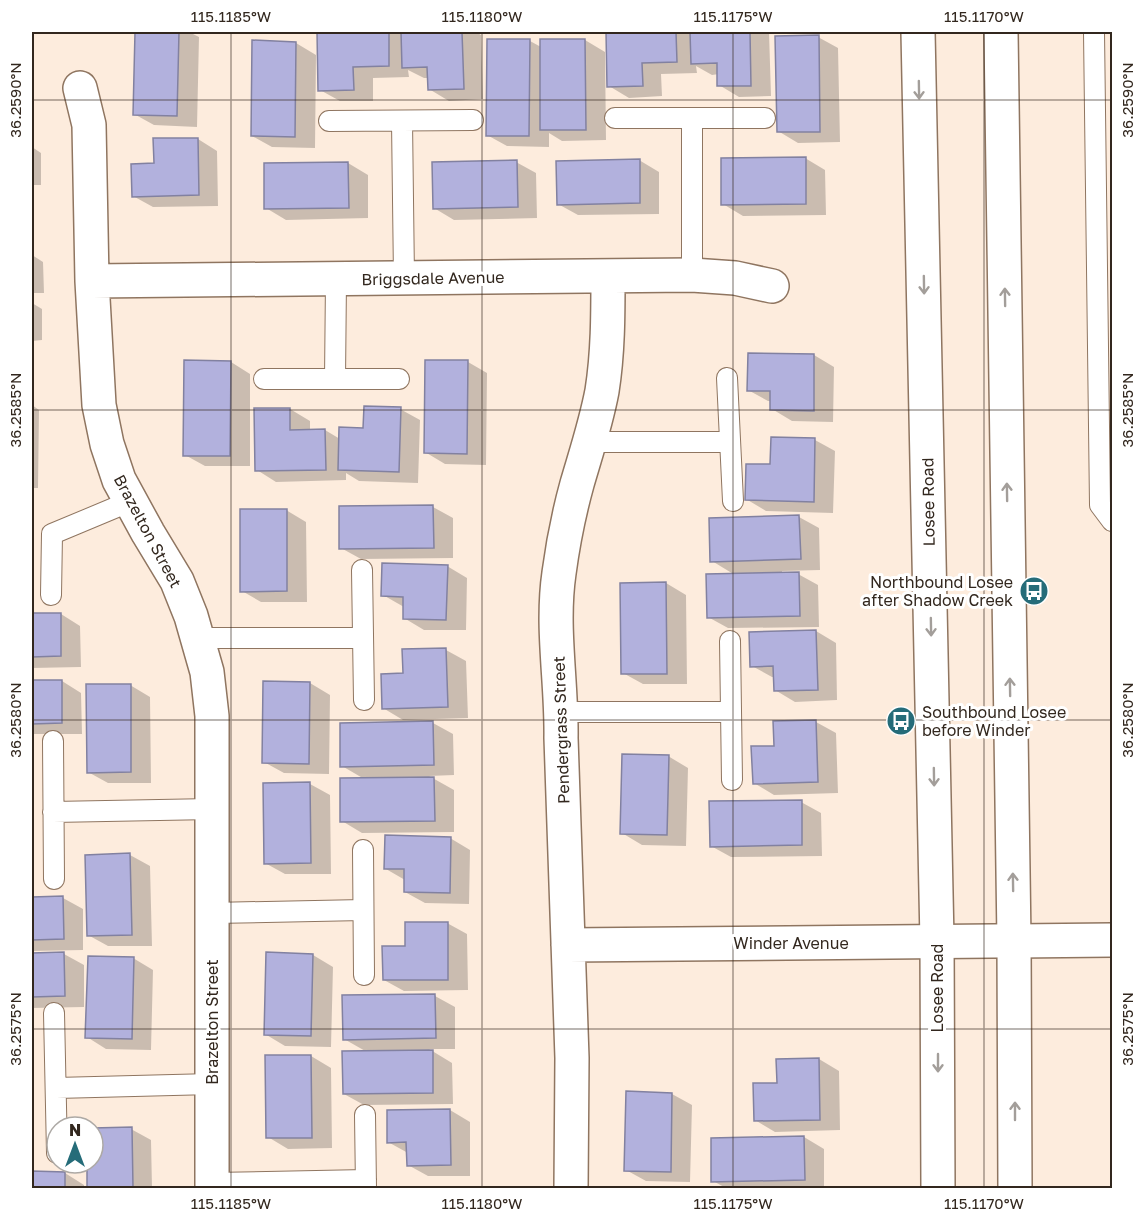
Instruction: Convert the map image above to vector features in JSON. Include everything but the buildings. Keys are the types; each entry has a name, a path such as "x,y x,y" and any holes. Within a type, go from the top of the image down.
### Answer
{"street":[{"name":"Losee Road","path":"918,32 937,941 938,1188"},
{"path":"1001,32 1014,941 1015,1188"},
{"name":"Brazelton Street","path":"80,87 88,125 92,281 99,405 107,444 119,480 177,581 191,616 207,672 213,716 213,1186"},
{"name":"Briggsdale Avenue","path":"92,281 692,275 735,278 772,286"},
{"name":"Pendergrass Street","path":"571,1188 572,1058 562,712 556,624 558,576 566,525 590,442 602,390 607,336 608,276"},
{"name":"Winder Avenue","path":"568,945 1113,940"}],"lane":[{"path":"1094,32 1100,505 1113,521"},
{"path":"615,118 765,118"},
{"path":"692,118 692,275"},
{"path":"329,121 473,120"},
{"path":"402,121 404,278"},
{"path":"335,379 336,280"},
{"path":"727,378 733,501"},
{"path":"264,379 399,379"},
{"path":"590,442 730,442"},
{"path":"51,595 52,534 131,501"},
{"path":"362,570 363,700"},
{"path":"197,638 363,638"},
{"path":"730,641 732,780"},
{"path":"562,712 731,712"},
{"path":"53,741 54,879"},
{"path":"53,812 213,809"},
{"path":"363,850 363,975"},
{"path":"213,913 363,910"},
{"path":"54,1013 56,1115"},
{"path":"56,1088 213,1084"},
{"path":"213,1186 366,1184 364,1115"}],"place":[{"name":"Northbound Losee after Shadow Creek","path":"1034,591"},
{"name":"Southbound Losee before Winder","path":"901,721"}]}
